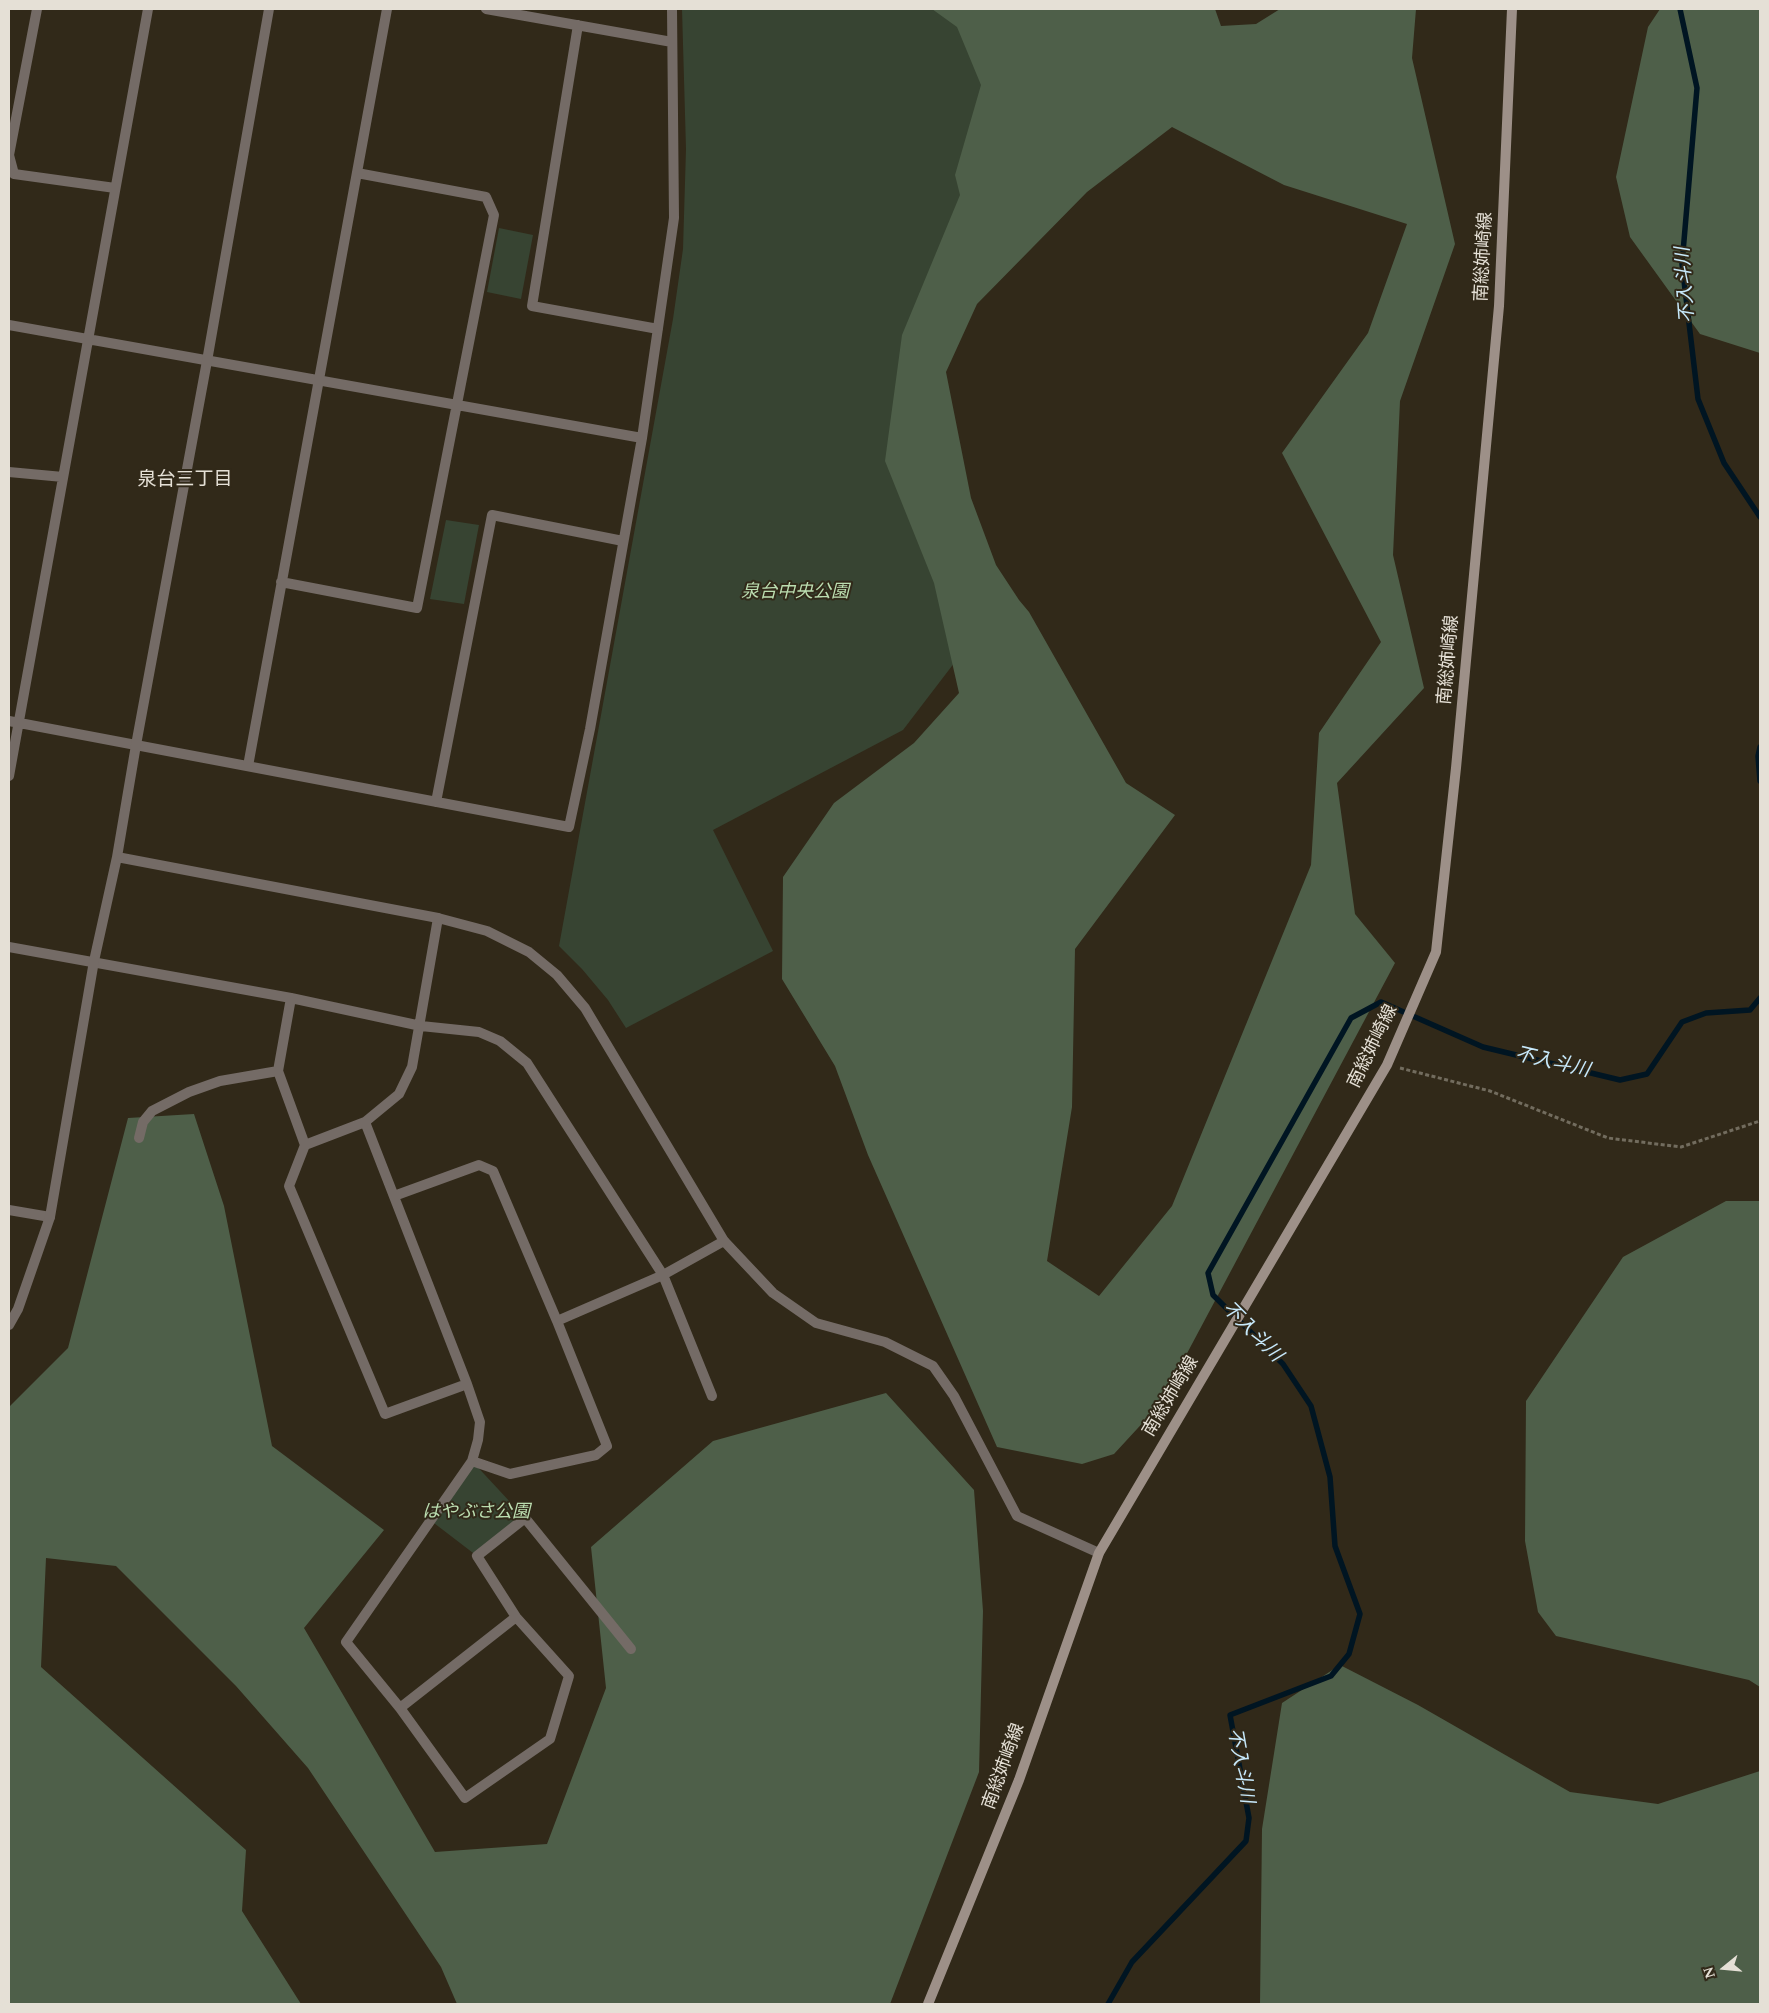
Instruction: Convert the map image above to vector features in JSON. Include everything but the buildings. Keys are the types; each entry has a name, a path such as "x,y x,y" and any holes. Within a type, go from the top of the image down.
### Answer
{"main road":[{"name":"南総姉崎線","path":"928,2004 1019,1780 1099,1553 1386,1065 1436,952 1456,768 1499,306 1512,9"}],"street":[{"path":"37,9 9,155 14,174 115,188"},
{"path":"9,776 14,722 63,477 148,9"},
{"path":"9,1325 18,1309 50,1217 94,961 117,857 207,361 268,9"},
{"path":"248,766 387,9"},
{"path":"486,9 672,42"},
{"path":"14,722 569,827 590,729 622,541 642,438 674,218 672,9"},
{"path":"578,25 532,306 658,328"},
{"path":"281,582 417,608 494,215 486,197 357,173"},
{"path":"9,325 642,438"},
{"path":"9,472 63,477"},
{"path":"436,802 492,516 622,541"},
{"path":"117,857 438,918 487,931 529,952 557,975 585,1008 724,1241 773,1293 816,1324 885,1342 933,1366 954,1396 1017,1516 1099,1553"},
{"path":"305,1145 365,1122 399,1094 412,1067 421,1026 438,918"},
{"path":"9,947 291,998 421,1026 479,1032 500,1041 527,1063 663,1275 712,1396"},
{"path":"291,998 278,1071 305,1145 289,1186 384,1414 467,1384"},
{"path":"139,1138 143,1122 152,1111 189,1092 220,1081 278,1071"},
{"path":"365,1122 480,1422 478,1440 472,1461 346,1642 400,1708 465,1798 550,1740 569,1676 516,1618 477,1556 525,1518 631,1649"},
{"path":"394,1196 479,1166 493,1171 557,1321 607,1446 596,1455 510,1474 472,1461"},
{"path":"9,1210 50,1217"},
{"path":"557,1321 663,1275 724,1241"},
{"path":"400,1708 516,1618"}],"path":[{"path":"1386,1065 1490,1090 1608,1138 1681,1147 1760,1121"}],"green space":[{"name":"泉台中央公園","path":"682,9 1017,9 934,324 971,641 903,730 713,830 773,951 626,1028 608,1000 582,969 559,946 673,319 683,249 686,149"},
{"path":"932,9 1215,9 1221,26 1256,24 1280,9 1416,9 1412,58 1455,244 1400,401 1393,555 1424,688 1337,783 1355,914 1395,963 1160,1404 1114,1454 1082,1464 997,1447 868,1155 835,1066 782,979 783,877 834,803 914,743 959,693 934,583 885,461 902,335 960,195 955,175 981,85 957,27","holes":["1172,127 1284,185 1407,224 1368,333 1282,453 1381,642 1319,733 1311,865 1172,1206 1099,1296 1047,1261 1072,1107 1075,949 1175,815 1126,783 1029,612 996,565 971,498 946,372 977,304 1087,192"]},
{"path":"1660,9 1760,9 1760,353 1700,334 1630,237 1616,177 1648,27"},
{"path":"499,228 533,235 521,299 487,292"},
{"path":"446,520 479,525 464,604 430,599"},
{"path":"194,1114 224,1206 272,1446 384,1530 304,1628 435,1852 547,1844 606,1688 591,1547 713,1441 886,1393 974,1490 983,1611 979,1772 890,2004 457,2004 441,1967 308,1768 236,1686 116,1566 46,1558 41,1667 246,1850 242,1911 301,2004 9,2004 9,1407 68,1348 128,1118"},
{"path":"1726,1201 1760,1201 1760,1687 1749,1680 1556,1636 1538,1612 1525,1541 1526,1401 1623,1257"},
{"name":"はやぶさ公園","path":"472,1461 525,1518 477,1556 430,1520"},
{"path":"1340,1665 1418,1705 1570,1792 1658,1804 1760,1771 1760,2004 1260,2004 1262,1829 1282,1703"}],"waterway":[{"name":"不入斗川","path":"1680,9 1697,88 1682,264 1698,399 1724,463 1760,517"},
{"name":"不入斗川","path":"1760,747 1758,756 1760,781"},
{"name":"不入斗川","path":"1108,2004 1132,1962 1246,1841 1249,1818 1230,1715 1331,1676 1349,1654 1360,1614 1335,1546 1330,1477 1311,1406 1283,1364 1213,1295 1208,1273 1351,1018 1381,1002 1483,1047 1620,1080 1647,1074 1682,1022 1706,1013 1750,1010 1760,998"}],"district":[{"name":"泉台三丁目","path":"185,481"}]}
